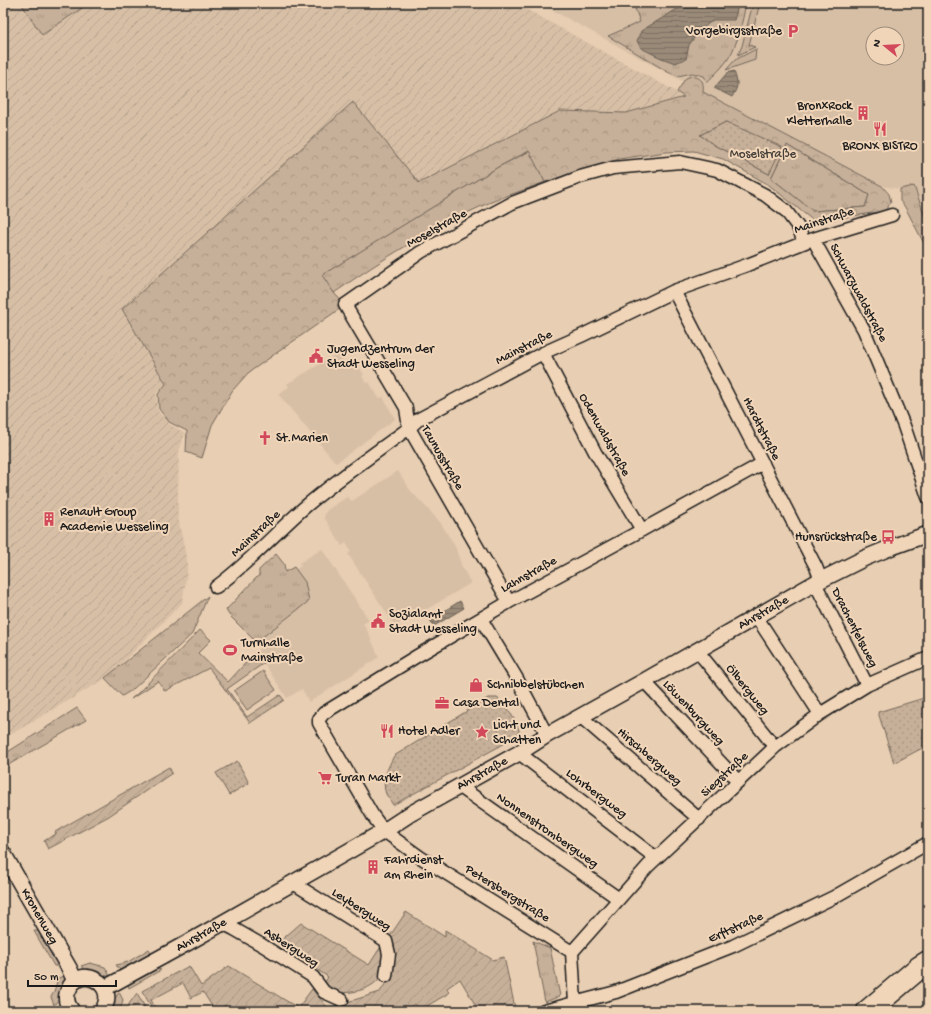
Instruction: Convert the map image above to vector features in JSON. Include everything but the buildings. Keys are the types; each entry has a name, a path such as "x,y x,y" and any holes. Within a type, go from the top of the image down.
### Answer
{"highway":[{"path":"868,1011 928,962"},
{"path":"873,1011 928,979"}],"street":[{"name":"Moselstraße","path":"345,306 421,252 512,203 580,177 613,168 680,162 718,170 765,195 786,211 808,240"},
{"name":"Mainstraße","path":"216,587 232,575 311,502 419,419 543,353 674,291 747,265 808,240 892,215"},
{"name":"Schwarzwaldstraße","path":"808,240 864,330 904,426 928,497"},
{"name":"Hardtstraße","path":"674,291 816,567 818,582"},
{"name":"Taunusstraße","path":"345,306 406,408 409,428 509,602"},
{"name":"Odenwaldstraße","path":"543,353 595,452 642,530"},
{"name":"Lahnstraße","path":"319,723 319,719 324,713 509,602 763,463"},
{"name":"Ahrstraße","path":"105,988 384,831 410,814 519,753 547,735 582,717 756,616 865,558 928,534"},
{"name":"Drachenfelsweg","path":"818,582 867,685"},
{"path":"756,616 820,714"},
{"path":"481,619 516,677 547,735"},
{"name":"Ölbergweg","path":"697,651 775,747"},
{"name":"Siegstraße","path":"572,952 656,858 775,747 820,714 867,685 928,658"},
{"name":"Löwenburgweg","path":"644,681 738,781"},
{"name":"Hirschbergweg","path":"582,717 699,819"},
{"name":"Petersbergstraße","path":"319,723 373,816 384,831 420,857 572,952"},
{"name":"Lohrbergweg","path":"519,753 656,858"},
{"name":"Nonnenstrombergweg","path":"459,786 619,899"},
{"name":"Erftstraße","path":"544,1011 616,992 733,946 834,897 928,843"},
{"name":"Kronenweg","path":"3,853 75,981"},
{"name":"Leybergweg","path":"293,883 386,941 389,954 386,976"},
{"name":"Asbergweg","path":"222,923 262,945 313,977 324,992 342,1000"},
{"path":"572,952 575,1003"},
{"path":"67,1010 66,1000 70,986 75,981 87,977 99,981 105,988 107,996 105,1007 102,1011"}],"shaded area":[{"path":"515,3 684,96 626,113 560,111 419,183 122,309 144,344 166,384 156,393 158,411 169,424 185,433 179,451 178,493 178,517 187,562 187,573 182,603 108,677 3,739 3,4"},
{"path":"539,3 928,3 928,225 914,187 900,189 882,186 702,92"},
{"path":"687,3 739,3 734,20 713,20 699,31 689,45 686,59 675,63 641,48 637,41 641,31"},
{"path":"734,71 737,84 736,90 732,97 714,88 727,73"},
{"path":"338,353 344,362 349,360 352,365 356,362 364,375 362,376 366,383 369,382 379,398 383,397 395,419 336,463 278,394 289,387 287,384"},
{"path":"398,471 410,490 440,522 455,546 462,567 471,583 417,615 416,614 395,626 348,554 351,551 346,543 342,546 324,517 327,510 347,497 352,501"},
{"path":"322,549 369,620 363,624 379,657 309,702 302,689 287,698 264,663 255,653 261,647 229,615 226,610 259,575 259,570 276,554 284,564 286,572 294,567 296,569 301,566 299,563"},
{"path":"460,601 464,608 434,626 430,620"}],"green space":[{"path":"21,3 88,3 88,4 42,35"},
{"path":"633,3 746,3 740,32 735,46 724,65 707,82 704,76 692,73 678,76 668,72 608,36 640,22"},
{"path":"753,3 760,3 749,45 755,47 738,55 742,46"},
{"path":"756,49 755,60 726,70 735,60"},
{"path":"691,76 700,79 703,83 703,92 882,186 889,194 891,202 885,211 815,222 769,185 723,159 694,151 666,152 619,159 545,182 529,151 498,167 322,275 334,293 345,305 248,373 232,391 212,425 202,458 186,452 187,431 169,422 159,409 158,394 166,384 122,309 353,102 419,183 560,111 626,113 684,97 677,92 686,78","holes":["726,122 733,126 769,174 714,145 700,135","787,145 869,195 865,207 813,211 771,178"]},
{"name":"Moselstraße","path":"726,122 782,147 769,174 714,145 700,135"},
{"path":"787,145 869,195 865,207 813,211 771,178"},
{"path":"530,151 545,182 464,214 426,234 370,268 334,293 321,275 498,167"},
{"path":"914,186 928,225 928,251 905,207 900,201 900,189"},
{"path":"276,554 284,564 285,572 294,567 305,582 309,601 256,642 229,615 226,610 259,575 259,570"},
{"path":"208,596 192,634 132,690 122,696 105,678"},
{"path":"200,630 211,640 198,653 228,682 255,653 264,663 227,689 247,717 280,695 284,700 250,723 209,668 165,691 158,681 131,699"},
{"path":"263,671 276,690 247,710 234,691"},
{"path":"488,698 497,698 505,704 517,724 519,730 518,736 393,805 386,794 384,784 388,769 394,756"},
{"path":"924,698 928,711 928,745 894,763 878,712"},
{"path":"77,708 86,720 3,768 3,755"},
{"path":"237,761 249,783 229,795 216,773"},
{"path":"169,767 172,773 109,816 48,849 44,841 56,834 55,832"},
{"path":"406,912 445,937 445,930 493,960 504,957 515,1008 502,1011 479,1011 460,979 447,988 449,993 420,1010 415,1004 403,1011 228,1011 225,1005 215,1011 203,992 191,998 183,983 151,1000 157,1011 154,1011 142,991 189,966 201,986 229,966 298,1008 312,989 328,1008 380,992 389,978 393,950 390,936"},
{"path":"301,923 369,965 382,945 384,948 384,962 383,971 380,977 370,986 356,991 341,992 335,991 328,987 324,984 328,977 278,943"},
{"path":"34,931 38,931 59,966 54,966"},
{"path":"533,941 550,948 560,996 545,1002"},
{"path":"149,949 152,954 120,970 116,965 128,962"},
{"path":"90,963 105,967 110,976 94,974 81,966"},
{"path":"157,969 161,970 129,988 128,985"},
{"path":"65,976 62,992 54,1005 51,997 58,978"},
{"path":"119,992 123,1000 120,1011 109,1011 113,1002"},
{"path":"137,993 147,1011 128,1011 129,1004"}],"place":[{"name":"Vorgebirgsstraße","path":"793,31"},
{"name":"BronxRock Kletterhalle","path":"863,113"},
{"name":"BRONX BISTRO","path":"880,129"},
{"name":"Jugendzentrum der Stadt Wesseling","path":"316,356"},
{"name":"St.Marien","path":"265,438"},
{"name":"Renault Group Academie Wesseling","path":"49,519"},
{"name":"Hunsrückstraße","path":"888,537"},
{"name":"Sozialamt Stadt Wesseling","path":"378,621"},
{"name":"Turnhalle Mainstraße","path":"230,650"},
{"name":"Schnibbelstübchen","path":"476,685"},
{"name":"Casa Dental","path":"442,703"},
{"name":"Hotel Adler","path":"387,731"},
{"name":"Licht und Schatten","path":"482,732"},
{"name":"Turan Markt","path":"325,778"},
{"name":"Fahrdienst am Rhein","path":"373,867"}]}
